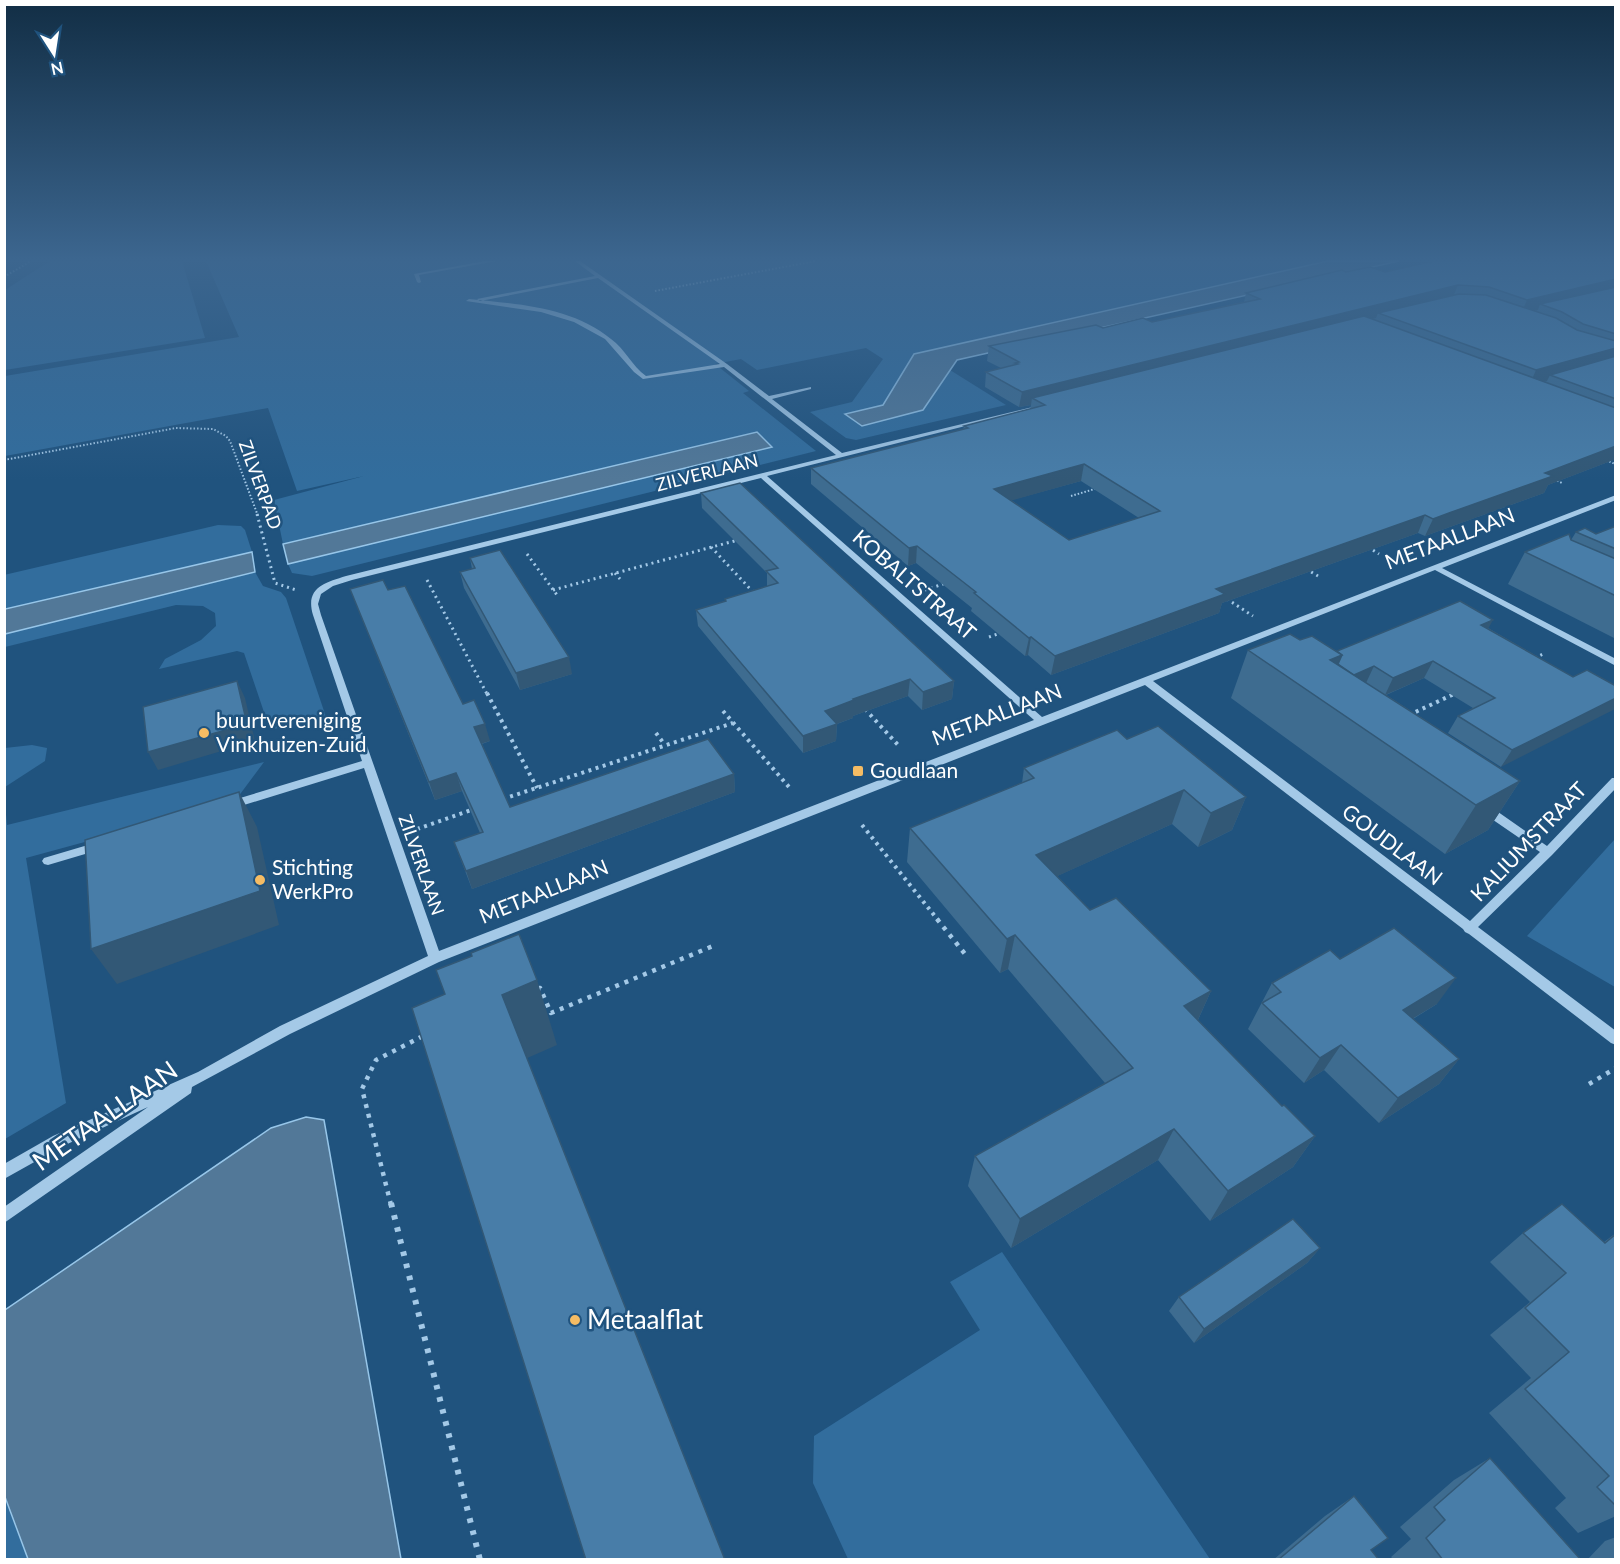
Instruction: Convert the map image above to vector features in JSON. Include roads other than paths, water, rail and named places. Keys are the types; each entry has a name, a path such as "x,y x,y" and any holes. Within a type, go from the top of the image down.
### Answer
{"street":[{"path":"601,334 619,347 636,374 645,378 725,365"},
{"path":"681,334 842,456"},
{"path":"768,398 809,388"},
{"name":"ZILVERLAAN","path":"435,957 317,615 314,604 316,593 330,584 349,578 1050,403"},
{"name":"KOBALTSTRAAT","path":"763,476 1041,721"},
{"name":"METAALLAAN","path":"4,1172 58,1141 203,1076 285,1030 435,957 1616,498"},
{"path":"1435,567 1616,663"},
{"name":"GOUDLAAN","path":"1145,680 1616,1039"},
{"path":"220,808 368,763"},
{"name":"KALIUMSTRAAT","path":"1469,929 1616,781"},
{"path":"1476,803 1548,852"},
{"path":"48,861 105,844"},
{"name":"METAALLAAN","path":"4,1216 203,1076"}],"place":[{"name":"buurtvereniging Vinkhuizen-Zuid","path":"204,733"},
{"name":"Goudlaan","path":"858,771"},
{"name":"Stichting WerkPro","path":"260,880"},
{"name":"Metaalflat","path":"575,1320"}]}
